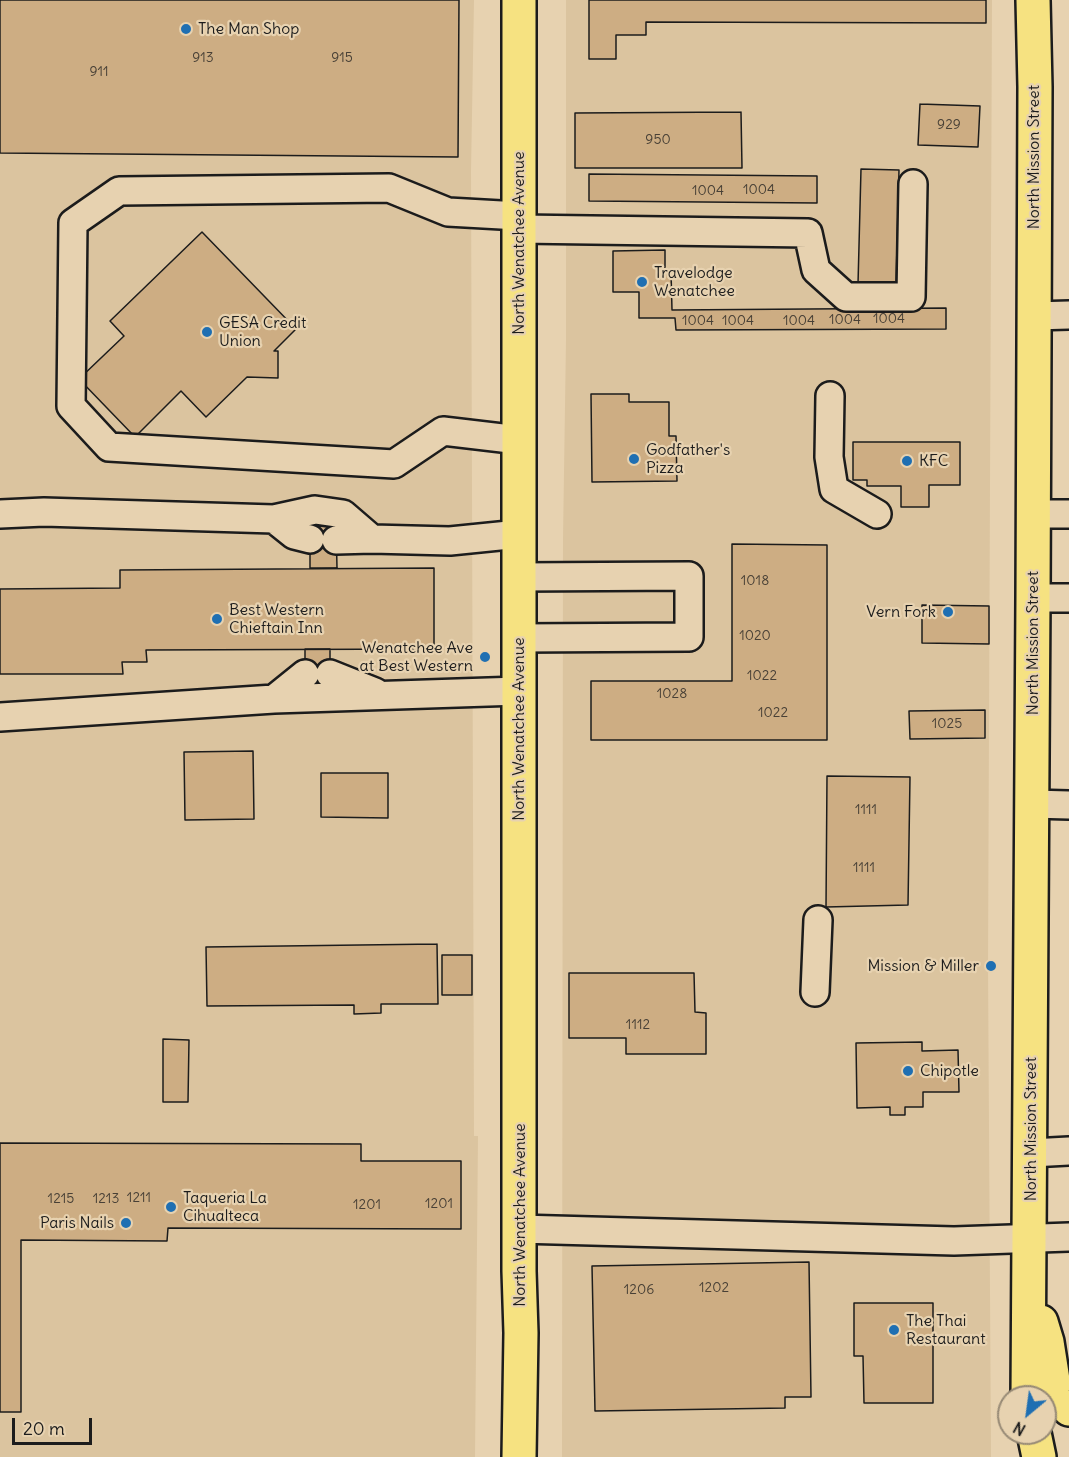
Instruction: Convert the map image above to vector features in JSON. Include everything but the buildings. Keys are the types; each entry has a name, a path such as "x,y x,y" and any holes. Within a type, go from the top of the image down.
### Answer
{"main road":[{"name":"North Wenatchee Avenue","path":"519,0 519,1230 521,1333 519,1457"},
{"name":"North Mission Street","path":"1028,1385 1034,514 1035,87 1033,0"},
{"name":"North Mission Street","path":"1030,1286 1047,1342 1055,1392 1069,1409"}],"lane":[{"path":"519,440 443,431 394,464 109,447 71,405 73,223 119,192 389,188 448,212 519,223 808,233 816,270 846,297 911,297 914,184"},
{"path":"1034,316 1069,315"},
{"path":"830,396 829,457 834,489 876,514"},
{"path":"0,514 44,512 274,519 315,510 343,514 372,538"},
{"path":"1034,514 1069,514"},
{"path":"274,519 294,536 323,540 372,538 450,541 519,534"},
{"path":"519,577 689,576 689,637 519,638"},
{"path":"1033,598 1069,598"},
{"path":"274,699 318,674 384,696"},
{"path":"0,717 274,699 519,691"},
{"path":"1032,804 1069,805"},
{"path":"815,992 818,920"},
{"path":"1031,1152 1069,1151"},
{"path":"519,1230 954,1241 1069,1237"}],"shaded area":[{"path":"0,0 474,0 471,171 474,1136 478,1136 475,1457 0,1457"},
{"path":"566,0 992,0 988,964 991,1457 562,1457"}],"place":[{"name":"The Man Shop","path":"186,29"},
{"name":"Travelodge Wenatchee","path":"642,282"},
{"name":"GESA Credit Union","path":"207,332"},
{"name":"Godfather's Pizza","path":"634,459"},
{"name":"KFC","path":"907,461"},
{"name":"Vern Fork","path":"948,612"},
{"name":"Best Western Chieftain Inn","path":"217,619"},
{"name":"Wenatchee Ave at Best Western","path":"485,657"},
{"name":"Mission & Miller","path":"991,966"},
{"name":"Chipotle","path":"908,1071"},
{"name":"Taqueria La Cihualteca","path":"171,1207"},
{"name":"Paris Nails","path":"126,1223"},
{"name":"The Thai Restaurant","path":"894,1330"}]}
